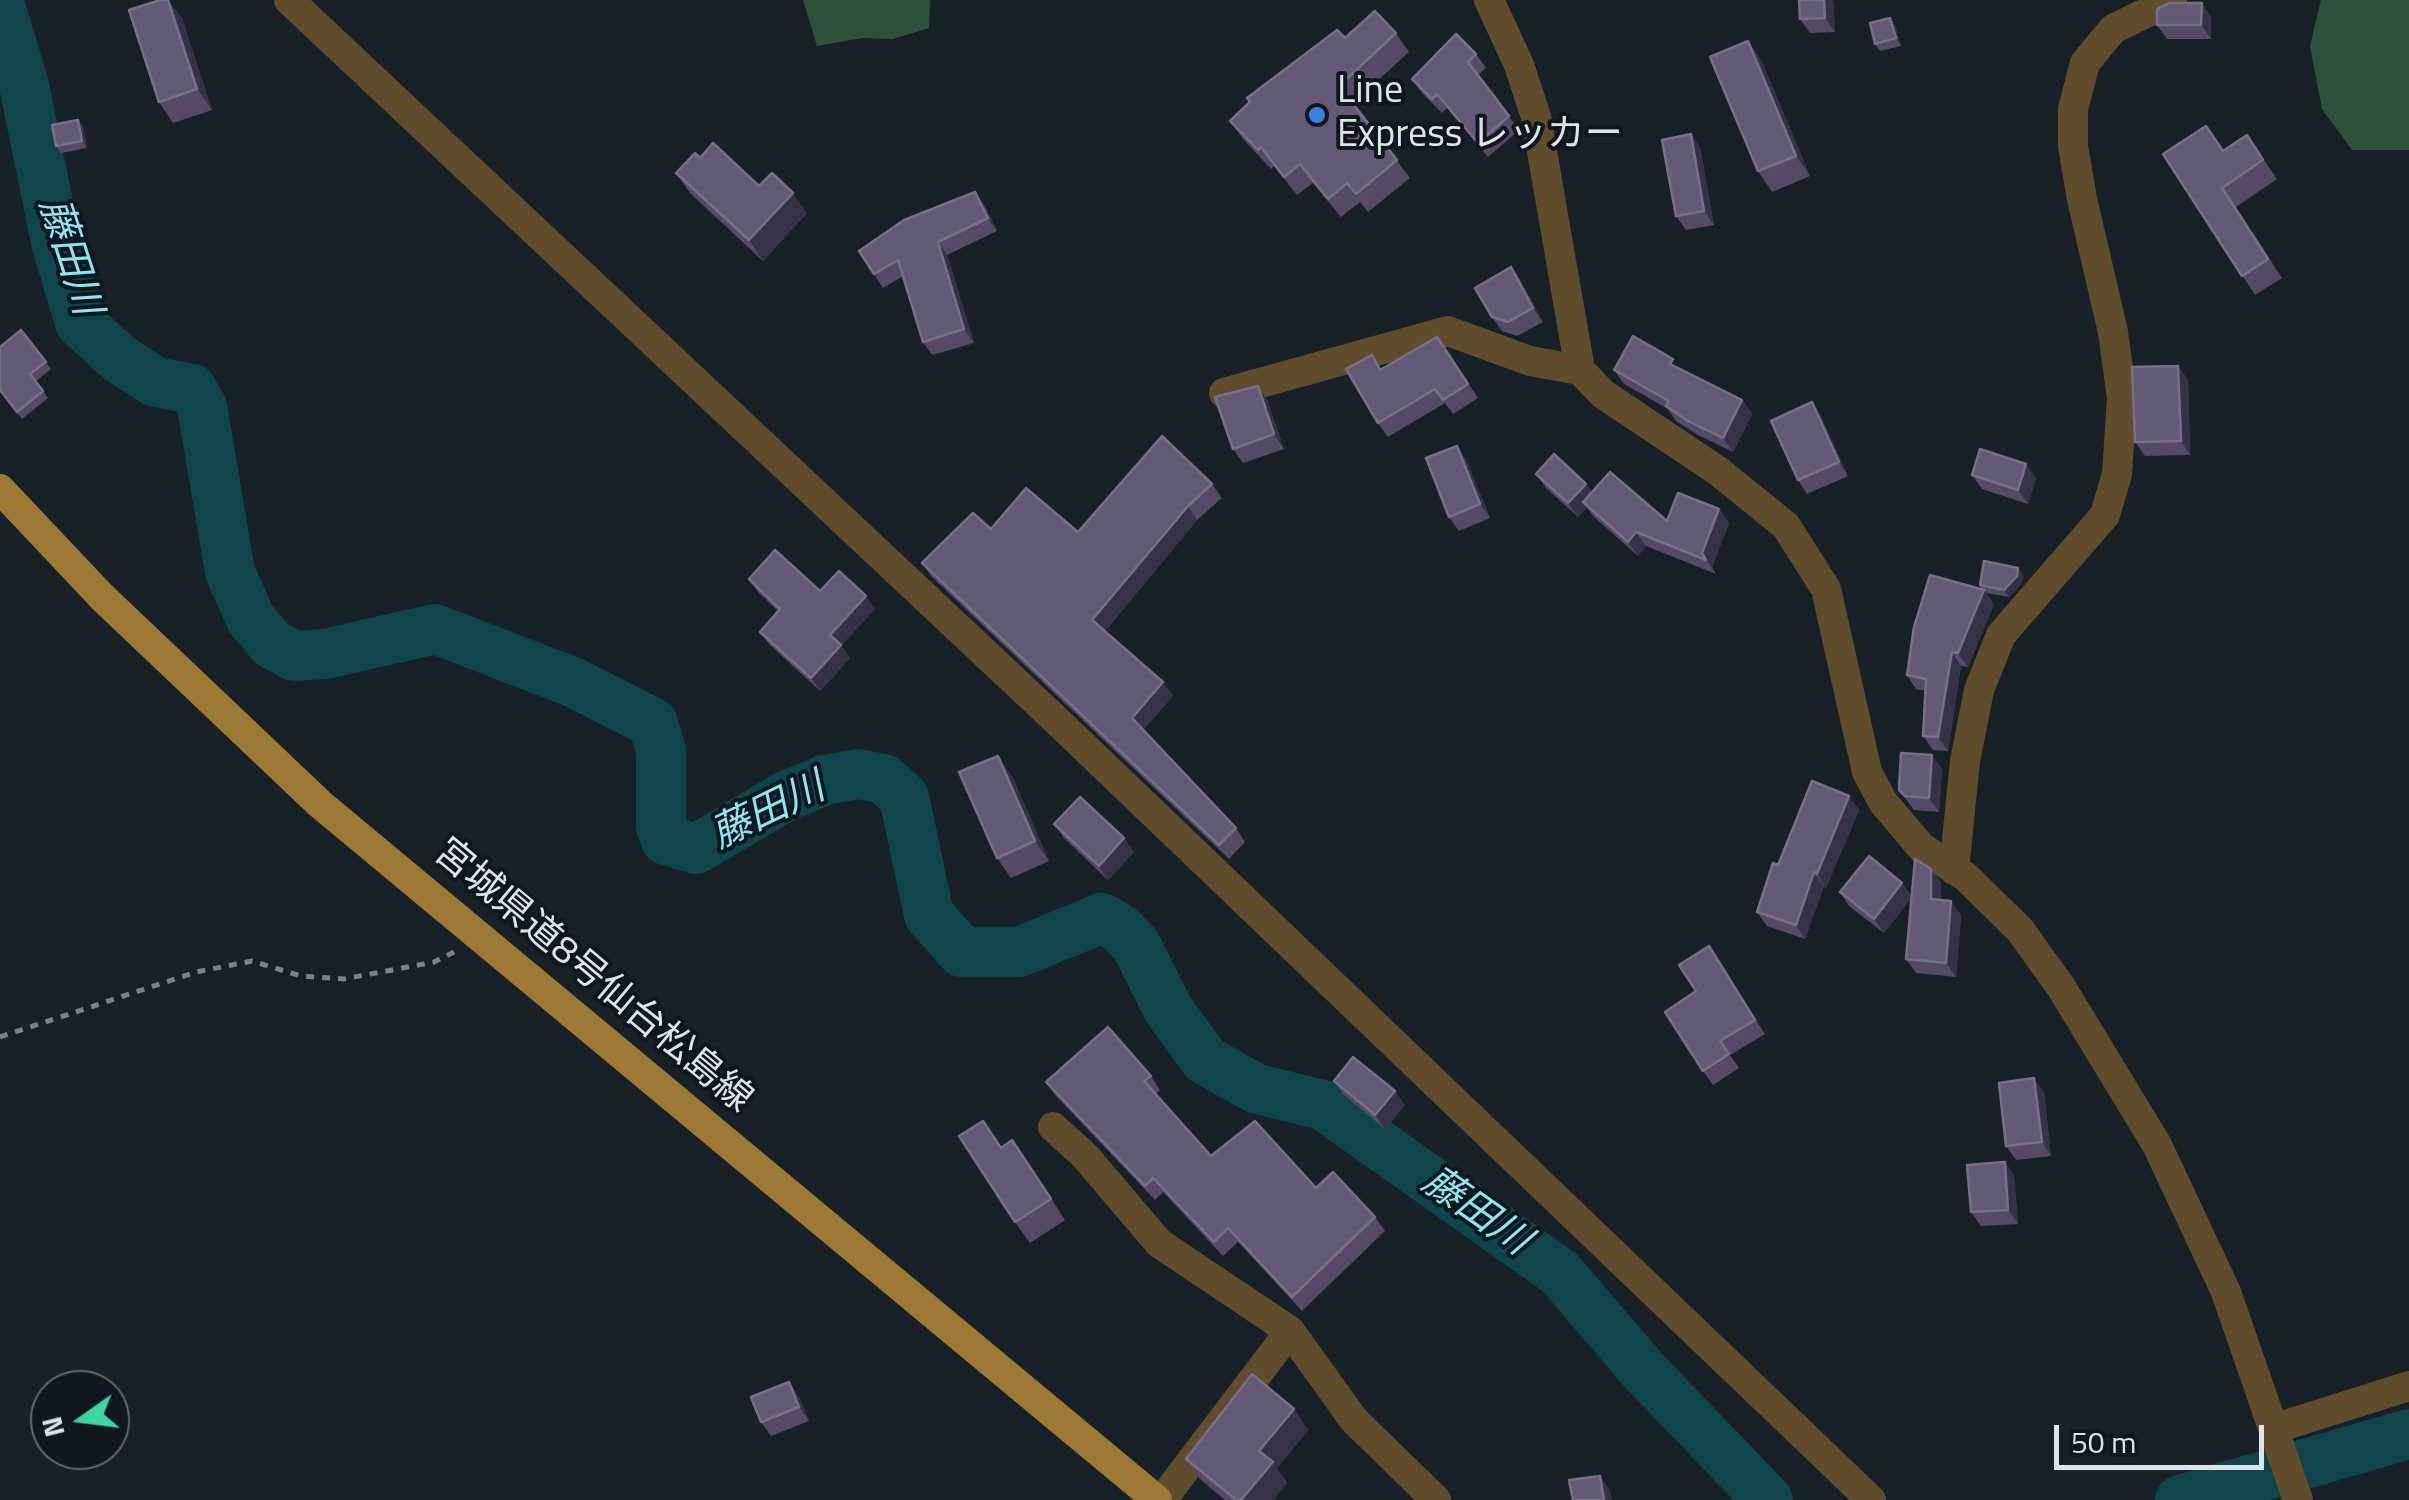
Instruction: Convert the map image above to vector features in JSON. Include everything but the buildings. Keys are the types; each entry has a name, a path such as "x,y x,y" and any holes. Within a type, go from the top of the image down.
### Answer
{"main road":[{"name":"宮城県道8号仙台松島線","path":"0,488 102,597 320,804 1159,1500"}],"street":[{"path":"289,0 1084,746 1871,1500"},
{"path":"1489,0 1536,117 1580,370 1603,394 1718,471 1786,526 1826,589 1868,772 1882,802 1921,847 1954,870 2020,930 2061,987 2157,1145 2226,1292 2298,1500"},
{"path":"1954,870 1964,761 1978,690 2000,636 2104,515 2117,474 2122,398 2073,146 2084,63 2113,30 2172,0"},
{"path":"1224,393 1448,332 1530,361 1580,370"},
{"path":"1053,1127 1085,1156 1158,1243 1290,1330 1354,1420 1436,1500"},
{"path":"1159,1500 1290,1330"},
{"path":"2276,1428 2409,1386"}],"path":[{"path":"0,1038 196,972 252,961 302,976 344,979 434,962 449,955"}],"green space":[{"path":"803,0 930,0 929,28 893,39 862,38 817,46"},
{"path":"2321,0 2409,0 2409,150 2352,150 2322,109 2310,46"}],"waterway":[{"name":"藤田川","path":"0,6 24,85 56,242 80,323 121,360 156,382 192,389 202,407 230,572 251,619 272,644 294,656 325,654 435,629 575,683 653,723 661,750 661,827 666,840 696,849 786,796 825,780 858,774 884,779 904,797 929,915 962,952 1019,952 1102,918 1121,929 1136,945 1168,1009 1205,1060 1257,1089 1323,1105 1559,1272 1644,1371 1768,1500"},
{"path":"2180,1500 2409,1434"}],"place":[{"name":"Line Express レッカー","path":"1317,115"}]}
